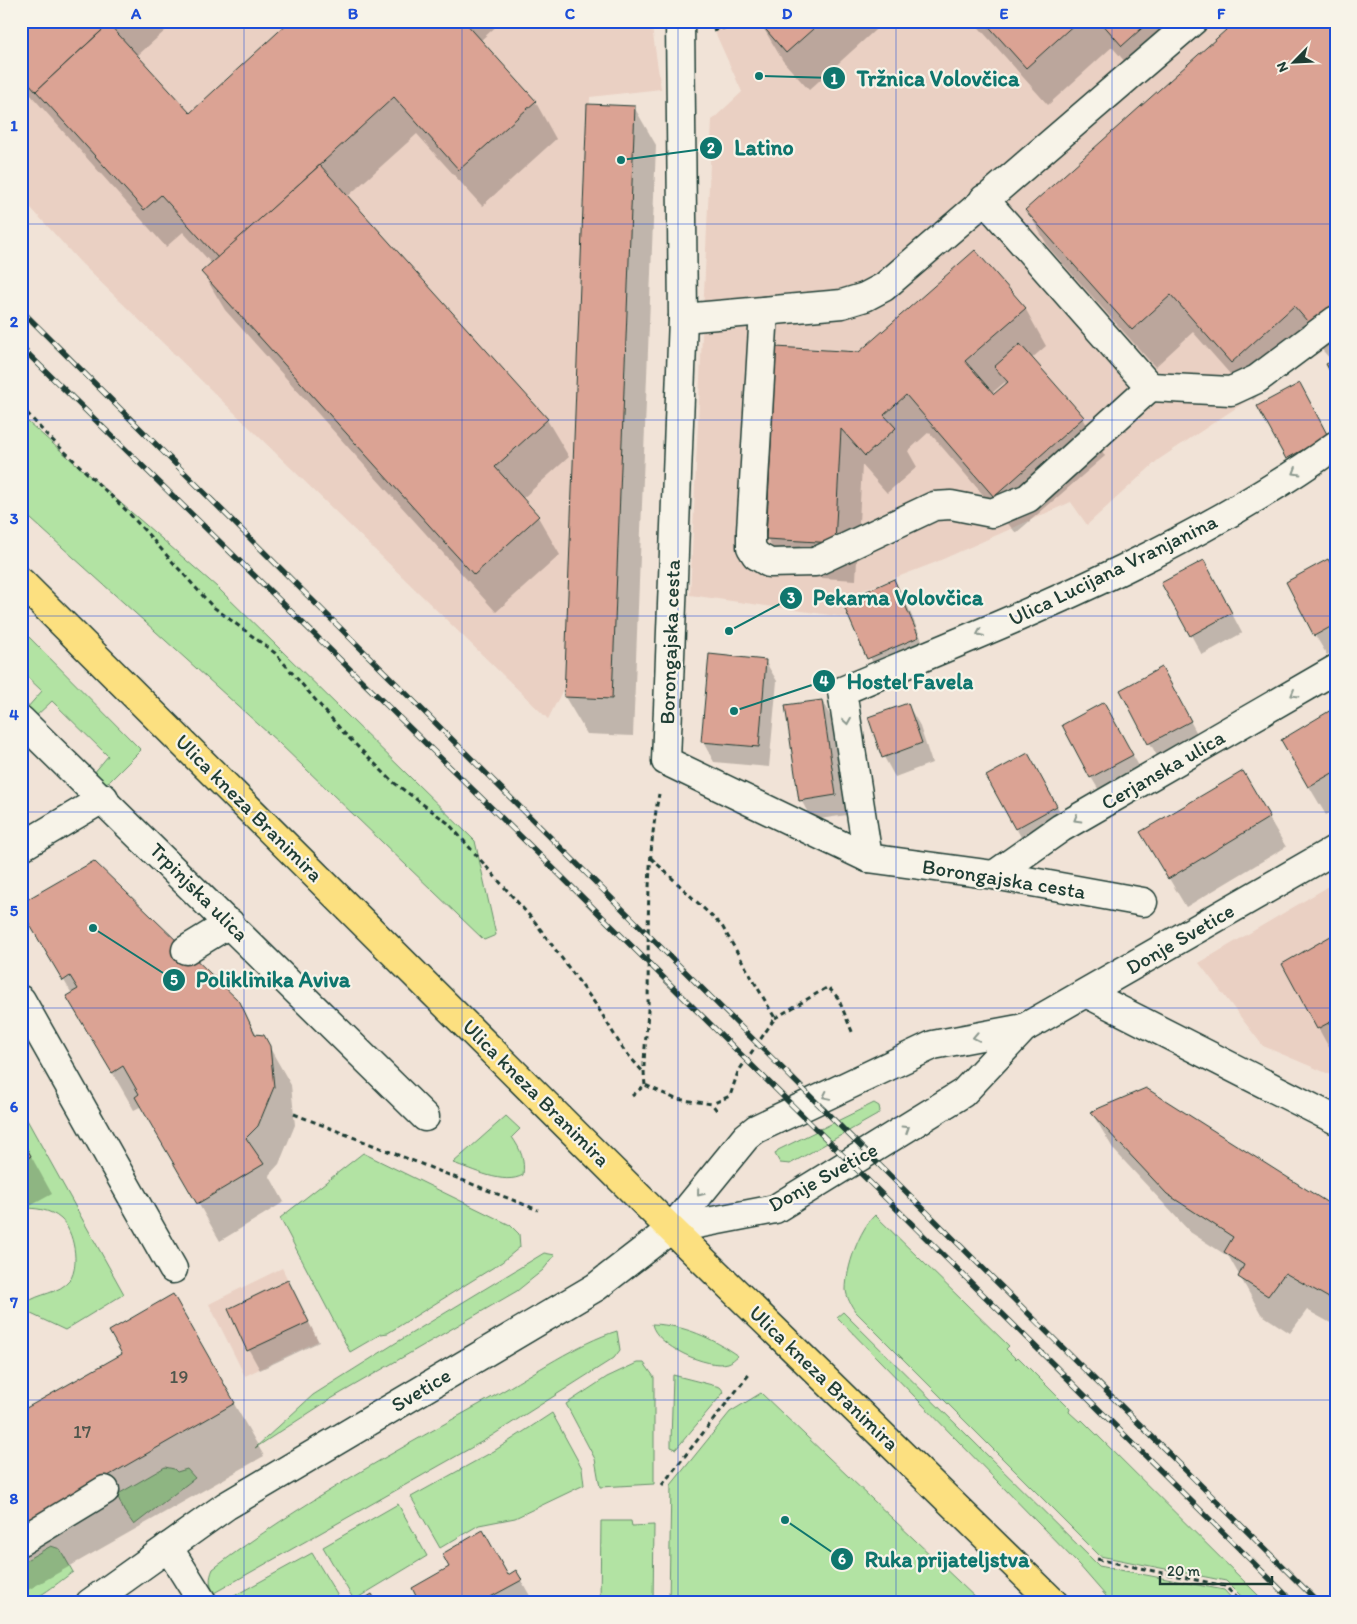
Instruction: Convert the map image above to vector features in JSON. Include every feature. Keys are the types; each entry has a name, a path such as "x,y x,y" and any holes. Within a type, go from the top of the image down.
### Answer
{"main road":[{"name":"Ulica kneza Branimira","path":"21,582 671,1229 1054,1603"}],"street":[{"name":"Borongajska cesta","path":"680,21 683,318 666,761 868,858 994,875 1143,902"},
{"path":"683,318 842,304 865,297 884,287 1193,21"},
{"path":"984,199 1150,387"},
{"path":"764,311 751,547 756,555 769,563 814,562 934,506 951,505 992,513 1003,510 1028,498 1150,387 1231,391 1257,379 1336,320"},
{"name":"Ulica Lucijana Vranjanina","path":"868,858 842,691 1019,617 1193,535 1336,445"},
{"name":"Cerjanska ulica","path":"994,875 1061,828 1336,669"},
{"name":"Trpinjska ulica","path":"21,720 104,798 425,1116"},
{"path":"21,847 104,798"},
{"name":"Donje Svetice","path":"671,1229 775,1209 963,1093 1024,1028 1336,849"},
{"path":"186,950 230,923"},
{"path":"1086,993 1336,1120"},
{"path":"21,1000 173,1269"},
{"name":"Donje Svetice","path":"671,1229 746,1137 756,1129 933,1045 1024,1028"},
{"name":"Svetice","path":"90,1603 168,1547 258,1487 596,1288 671,1229"},
{"path":"21,1541 105,1490"},
{"path":"168,1547 203,1603"}],"path":[{"path":"21,406 44,432 128,512 212,606 275,654 344,733 393,782 448,823 535,922 596,1006 623,1048 643,1072"},
{"path":"645,1085 643,1072 647,1038 650,858 658,799"},
{"path":"650,858 722,926 775,1018"},
{"path":"645,1085 676,1099 712,1104 730,1096 738,1072 775,1018 828,987 838,998 853,1034"},
{"path":"632,1096 645,1085"},
{"path":"712,1104 718,1112"},
{"path":"294,1114 538,1210"},
{"path":"662,1485 752,1372"},
{"path":"1097,1559 1225,1586 1242,1603"}],"shaded area":[{"path":"21,21 651,21 661,89 590,97 576,664 548,719 80,262 21,197"},
{"path":"710,21 1336,21 1336,341 1158,460 1087,525 1071,502 934,563 843,598 851,618 690,595 712,120 742,92"},
{"path":"1336,882 1336,1077 1263,1046 1199,963"},
{"path":"282,1268 318,1341 245,1376 209,1304"}],"green space":[{"path":"21,416 217,587 475,841 496,935 484,940 279,743 21,510"},
{"path":"21,629 141,750 110,781 105,783 94,773 108,756 52,701 35,717 27,708 42,691 21,671"},
{"path":"874,1103 879,1106 880,1111 877,1115 790,1164 780,1163 775,1154 778,1150"},
{"path":"21,1109 124,1294 65,1330 29,1313 26,1303 65,1285 73,1274 75,1257 69,1231 61,1219 47,1211 21,1208 21,1162 31,1156 21,1138"},
{"path":"506,1116 520,1129 512,1137 522,1155 523,1175 507,1179 498,1178 453,1163"},
{"path":"363,1153 510,1225 519,1234 520,1247 502,1262 388,1333 381,1334 350,1352 280,1218"},
{"path":"875,1215 1009,1346 1006,1349 1016,1359 1018,1357 1070,1409 1069,1412 1080,1422 1082,1420 1266,1603 1248,1603 1226,1581 1100,1556 855,1311 847,1296 848,1271 854,1250 864,1230"},
{"path":"544,1253 555,1255 543,1270 517,1291 329,1400 255,1448 313,1395"},
{"path":"843,1312 1099,1566 1224,1590 1236,1603 1112,1603 1079,1565 837,1317"},
{"path":"652,1324 676,1327 698,1334 738,1356 729,1362 719,1364 696,1359 673,1348 656,1332"},
{"path":"617,1331 620,1350 614,1358 485,1440 214,1593 210,1581 213,1569 281,1521 352,1477 556,1360 587,1343"},
{"path":"637,1363 644,1363 654,1377 654,1484 600,1487 595,1459 566,1404 607,1377"},
{"path":"673,1375 720,1387 724,1392 676,1449 671,1447"},
{"path":"761,1393 981,1603 669,1603 671,1485 730,1412"},
{"path":"552,1413 582,1468 584,1485 515,1518 479,1525 440,1548 411,1497 494,1451"},
{"path":"165,1467 174,1469 177,1472 187,1469 195,1478 134,1525 124,1511 118,1497 120,1493"},
{"path":"398,1504 427,1556 354,1600 323,1547"},
{"path":"601,1521 631,1521 632,1526 654,1525 653,1603 600,1603"},
{"path":"51,1546 60,1549 73,1572 40,1595 21,1603 21,1563"},
{"path":"312,1553 342,1603 222,1603 234,1596"}],"building":[{"path":"21,21 112,21 36,91 21,74"},
{"path":"290,21 464,21 536,101 459,170 394,97 218,258 161,195 144,210 36,91 109,24 190,113"},
{"path":"762,21 822,21 786,53 760,23"},
{"path":"984,21 1078,21 1026,68"},
{"path":"1100,21 1150,21 1122,46"},
{"path":"1236,21 1336,21 1336,339 1328,345 1294,306 1231,363 1171,295 1132,330 1025,210"},
{"path":"587,104 635,106 612,699 564,697"},
{"path":"320,165 548,419 495,467 539,516 474,575 201,272"},
{"path":"975,250 1026,308 965,361 994,394 1008,382 994,367 1020,344 1084,417 994,497 906,395 884,415 896,428 865,456 841,429 835,543 766,539 776,347 859,352"},
{"path":"1336,359 1336,383 1326,364"},
{"path":"1300,383 1328,436 1286,459 1257,406"},
{"path":"1328,559 1336,573 1336,624 1314,636 1286,582"},
{"path":"1204,560 1232,613 1190,636 1161,583"},
{"path":"894,579 919,637 867,659 842,602"},
{"path":"709,654 766,660 759,747 701,742"},
{"path":"1162,667 1191,721 1148,744 1120,690"},
{"path":"822,700 836,795 799,801 785,705"},
{"path":"1104,702 1133,755 1090,778 1062,725"},
{"path":"908,703 922,743 882,758 868,717"},
{"path":"1336,707 1336,771 1308,787 1281,740"},
{"path":"1028,753 1057,806 1015,829 986,776"},
{"path":"1243,771 1270,817 1168,879 1140,832"},
{"path":"94,861 240,1002 255,1034 264,1035 270,1046 274,1087 258,1126 246,1138 264,1164 197,1204 135,1097 139,1094 123,1066 112,1073 66,996 78,989 70,976 63,981 21,910 21,903"},
{"path":"1336,933 1336,1019 1317,1029 1282,964"},
{"path":"1146,1088 1336,1208 1336,1302 1285,1273 1268,1296 1238,1277 1244,1265 1224,1252 1233,1237 1167,1194 1090,1112"},
{"path":"21,1138 31,1156 21,1162"},
{"path":"288,1280 309,1322 247,1351 228,1309"},
{"path":"173,1294 235,1403 21,1526 21,1411 122,1354 109,1331"},
{"path":"483,1530 508,1575 516,1570 522,1580 485,1600 487,1603 408,1603 417,1598 412,1588 449,1567 442,1554"},
{"path":"372,1594 377,1603 357,1603"}],"railway":[{"path":"21,310 1319,1603"},
{"path":"21,347 560,875 1294,1603"}],"place":[{"name":"Tržnica Volovčica","path":"759,76"},
{"name":"Latino","path":"621,160"},
{"name":"Pekarna Volovčica","path":"729,631"},
{"name":"Hostel Favela","path":"734,711"},
{"name":"Poliklinika Aviva","path":"93,928"},
{"name":"Ruka prijateljstva","path":"785,1520"}]}
